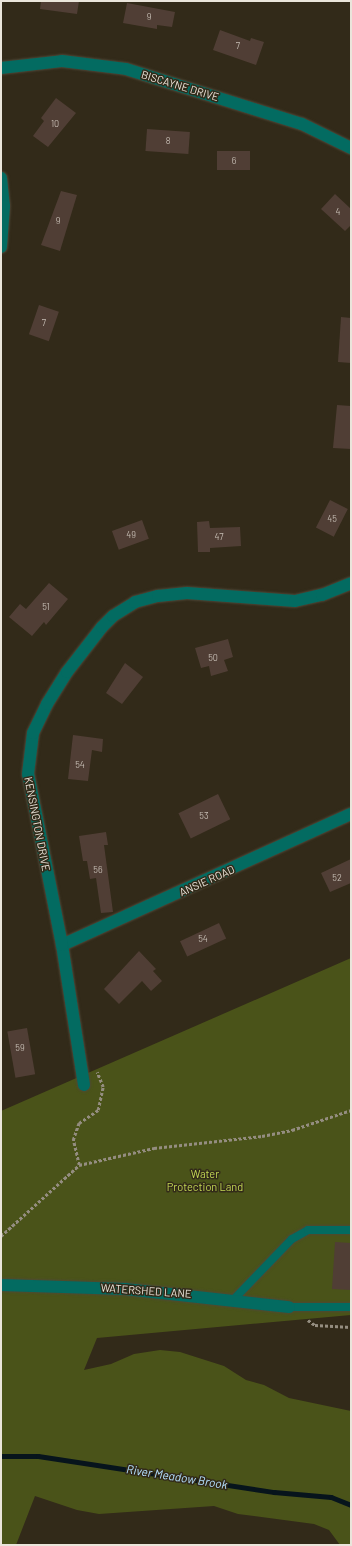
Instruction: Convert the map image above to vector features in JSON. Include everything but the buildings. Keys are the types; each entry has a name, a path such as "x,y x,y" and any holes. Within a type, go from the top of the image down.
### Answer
{"street":[{"name":"BISCAYNE DRIVE","path":"1,68 62,61 126,69 302,124 351,148"},
{"path":"1,178 4,206 1,247"},
{"name":"KENSINGTON DRIVE","path":"84,1085 62,946 29,783 27,765 33,733 56,687 87,644 113,616 125,607 145,599 187,593 295,601 322,595 351,583"},
{"name":"ANSIE ROAD","path":"62,946 351,814"},
{"name":"WATERSHED LANE","path":"1,1285 124,1288 234,1299 290,1307"}],"lane":[{"path":"234,1299 292,1239 308,1230 351,1230"},
{"path":"290,1307 351,1307"}],"path":[{"path":"79,1052 98,1073 103,1087 98,1110 79,1123 73,1140 79,1165"},
{"path":"1,1236 79,1165 154,1148 262,1136 292,1130 351,1110"},
{"path":"290,1307 315,1325 351,1327"}],"green space":[{"name":"Water Protection Land","path":"351,958 351,1315 97,1338 84,1370 111,1364 134,1354 160,1350 180,1352 224,1366 246,1380 264,1385 289,1398 351,1411 351,1545 340,1545 329,1530 314,1524 238,1514 214,1506 99,1514 77,1510 35,1496 16,1545 1,1545 1,1111"}],"waterway":[{"name":"River Meadow Brook","path":"1,1456 38,1456 274,1492 331,1497 351,1505"}]}
